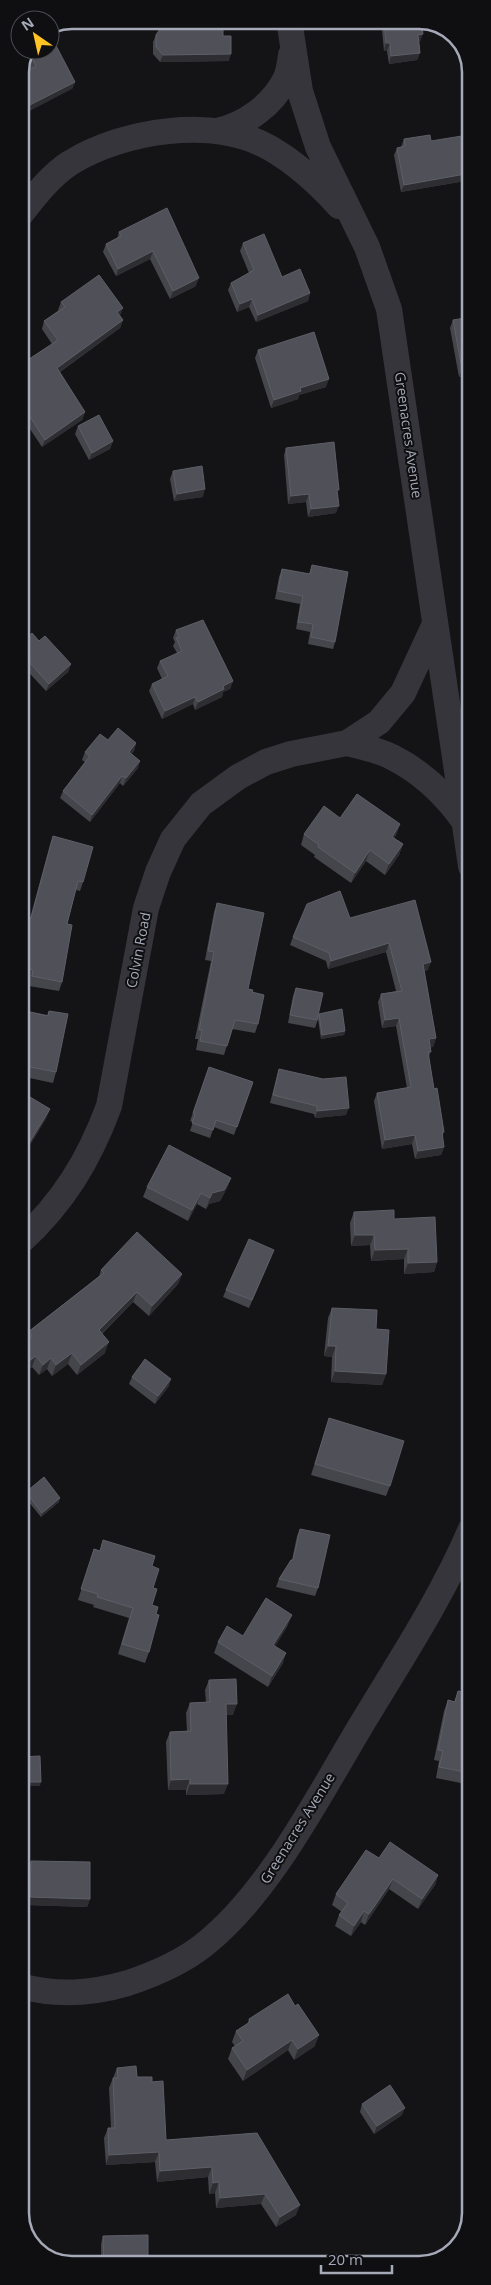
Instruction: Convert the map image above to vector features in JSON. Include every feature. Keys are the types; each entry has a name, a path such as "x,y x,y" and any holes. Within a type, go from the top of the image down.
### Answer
{"street":[{"path":"29,204 48,182 69,164 110,144 136,136 158,133 217,131 231,128 244,122 262,109 280,88 287,76 291,33"},
{"name":"Greenacres Avenue","path":"291,33 300,91 318,147 378,274 390,309 462,801"},
{"path":"217,131 248,138 269,147 292,162 355,224"},
{"name":"Colvin Road","path":"29,1234 43,1221 82,1169 99,1134 109,1106 146,908 158,872 173,839 201,804 238,777 266,762 291,754 347,743 379,722 403,693 436,624"},
{"name":"Colvin Road","path":"347,743 391,756 422,776 448,798 462,817"},
{"name":"Greenacres Avenue","path":"29,1988 56,1994 82,1992 111,1988 138,1979 175,1964 205,1944 232,1919 259,1888 307,1814 439,1594 462,1547"}],"building":[{"path":"160,29 223,29 223,36 231,36 231,54 163,55 156,47 156,35"},
{"path":"385,29 422,29 423,34 418,35 420,53 391,56 390,43 386,43"},
{"path":"60,53 75,82 29,105 29,70 36,66 33,60 60,60"},
{"path":"430,135 431,141 462,136 462,175 404,185 397,148 405,146 404,139"},
{"path":"167,208 199,278 173,291 153,251 118,269 106,244 121,236 119,232"},
{"path":"264,234 282,277 300,269 310,293 258,315 252,299 240,304 231,283 254,270 243,243"},
{"path":"99,275 123,308 117,312 123,320 57,368 85,412 45,440 29,415 29,359 58,340 44,321 65,307 61,302"},
{"path":"462,318 462,369 453,320"},
{"path":"314,332 329,379 300,388 301,391 274,400 258,350"},
{"path":"99,415 113,441 92,453 78,426"},
{"path":"334,442 339,506 311,509 309,494 291,496 286,448"},
{"path":"202,466 205,489 177,494 173,471"},
{"path":"312,565 348,572 335,642 311,637 313,624 298,622 303,596 278,591 282,569 310,574"},
{"path":"203,620 233,681 223,686 224,689 198,702 195,697 165,711 152,684 168,676 160,661 182,651 176,638 179,637 176,630"},
{"path":"32,633 39,641 45,636 71,664 49,684 29,662 29,636"},
{"path":"118,728 136,743 129,752 140,761 126,778 122,776 92,815 63,791 90,756 85,752 100,734 108,740"},
{"path":"357,794 400,824 392,837 403,844 389,864 370,850 355,873 318,847 319,845 304,834 324,806 340,818"},
{"path":"53,836 93,847 83,882 78,881 67,924 72,925 62,982 32,976 33,970 29,969 29,918 31,918"},
{"path":"340,891 350,918 415,900 431,962 423,964 436,1038 429,1039 431,1052 428,1052 434,1089 437,1088 444,1132 442,1132 444,1147 418,1151 415,1135 385,1140 377,1093 411,1087 399,1018 385,1020 381,994 402,991 389,943 331,961 329,953 293,937 307,904"},
{"path":"217,903 264,913 248,989 264,995 258,1024 235,1020 227,1046 200,1041 202,1030 199,1030 214,952 208,951"},
{"path":"296,988 323,993 317,1020 290,1015"},
{"path":"342,1009 345,1031 322,1035 319,1014"},
{"path":"49,1011 68,1014 56,1072 29,1067 29,1012 48,1016"},
{"path":"209,1067 253,1082 237,1127 216,1120 213,1130 192,1123 195,1114 193,1113"},
{"path":"279,1069 323,1079 346,1077 349,1108 317,1111 317,1106 273,1095"},
{"path":"29,1096 50,1109 29,1143"},
{"path":"169,1145 231,1178 224,1190 212,1193 210,1198 201,1193 192,1210 147,1187"},
{"path":"394,1210 394,1219 435,1217 437,1262 408,1263 408,1249 375,1250 374,1235 355,1235 354,1212"},
{"path":"137,1232 182,1274 152,1306 137,1292 99,1330 109,1342 81,1365 72,1353 56,1365 51,1358 43,1365 36,1356 29,1361 29,1338 32,1336 29,1331 104,1273 101,1270"},
{"path":"249,1239 274,1250 252,1300 226,1290"},
{"path":"332,1308 377,1310 376,1329 389,1330 386,1374 335,1371 336,1346 328,1346"},
{"path":"145,1359 171,1379 158,1396 132,1377"},
{"path":"329,1418 404,1441 390,1486 315,1464"},
{"path":"44,1477 60,1498 42,1513 29,1496 29,1490"},
{"path":"300,1529 330,1535 318,1588 279,1579 291,1560 293,1560"},
{"path":"103,1540 155,1556 152,1566 159,1569 153,1588 157,1589 152,1605 158,1607 156,1614 159,1615 149,1652 122,1644 133,1608 97,1597 98,1594 81,1589 94,1549 100,1551"},
{"path":"266,1598 292,1615 273,1645 286,1653 272,1676 218,1642 227,1626 243,1636"},
{"path":"236,1679 237,1704 226,1704 228,1784 190,1784 190,1779 171,1780 170,1732 191,1731 190,1703 210,1702 209,1680"},
{"path":"458,1691 462,1692 462,1771 439,1767 443,1751 438,1750 448,1700 455,1702"},
{"path":"40,1756 41,1782 29,1782 29,1757"},
{"path":"390,1842 438,1875 422,1899 393,1879 369,1914 364,1911 354,1926 339,1915 348,1903 336,1894 366,1850 379,1858"},
{"path":"31,1861 90,1862 90,1899 30,1897"},
{"path":"288,1994 295,2006 298,2004 319,2035 298,2049 292,2040 247,2070 232,2048 243,2041 236,2031 250,2022 249,2019"},
{"path":"136,2066 137,2077 152,2077 152,2082 163,2081 166,2140 257,2133 300,2205 280,2217 265,2194 220,2198 219,2182 213,2183 212,2167 160,2171 159,2152 109,2155 108,2128 115,2128 113,2078 118,2078 117,2068"},
{"path":"390,2085 405,2108 377,2126 362,2104"},
{"path":"148,2235 148,2256 104,2256 103,2236"}]}
